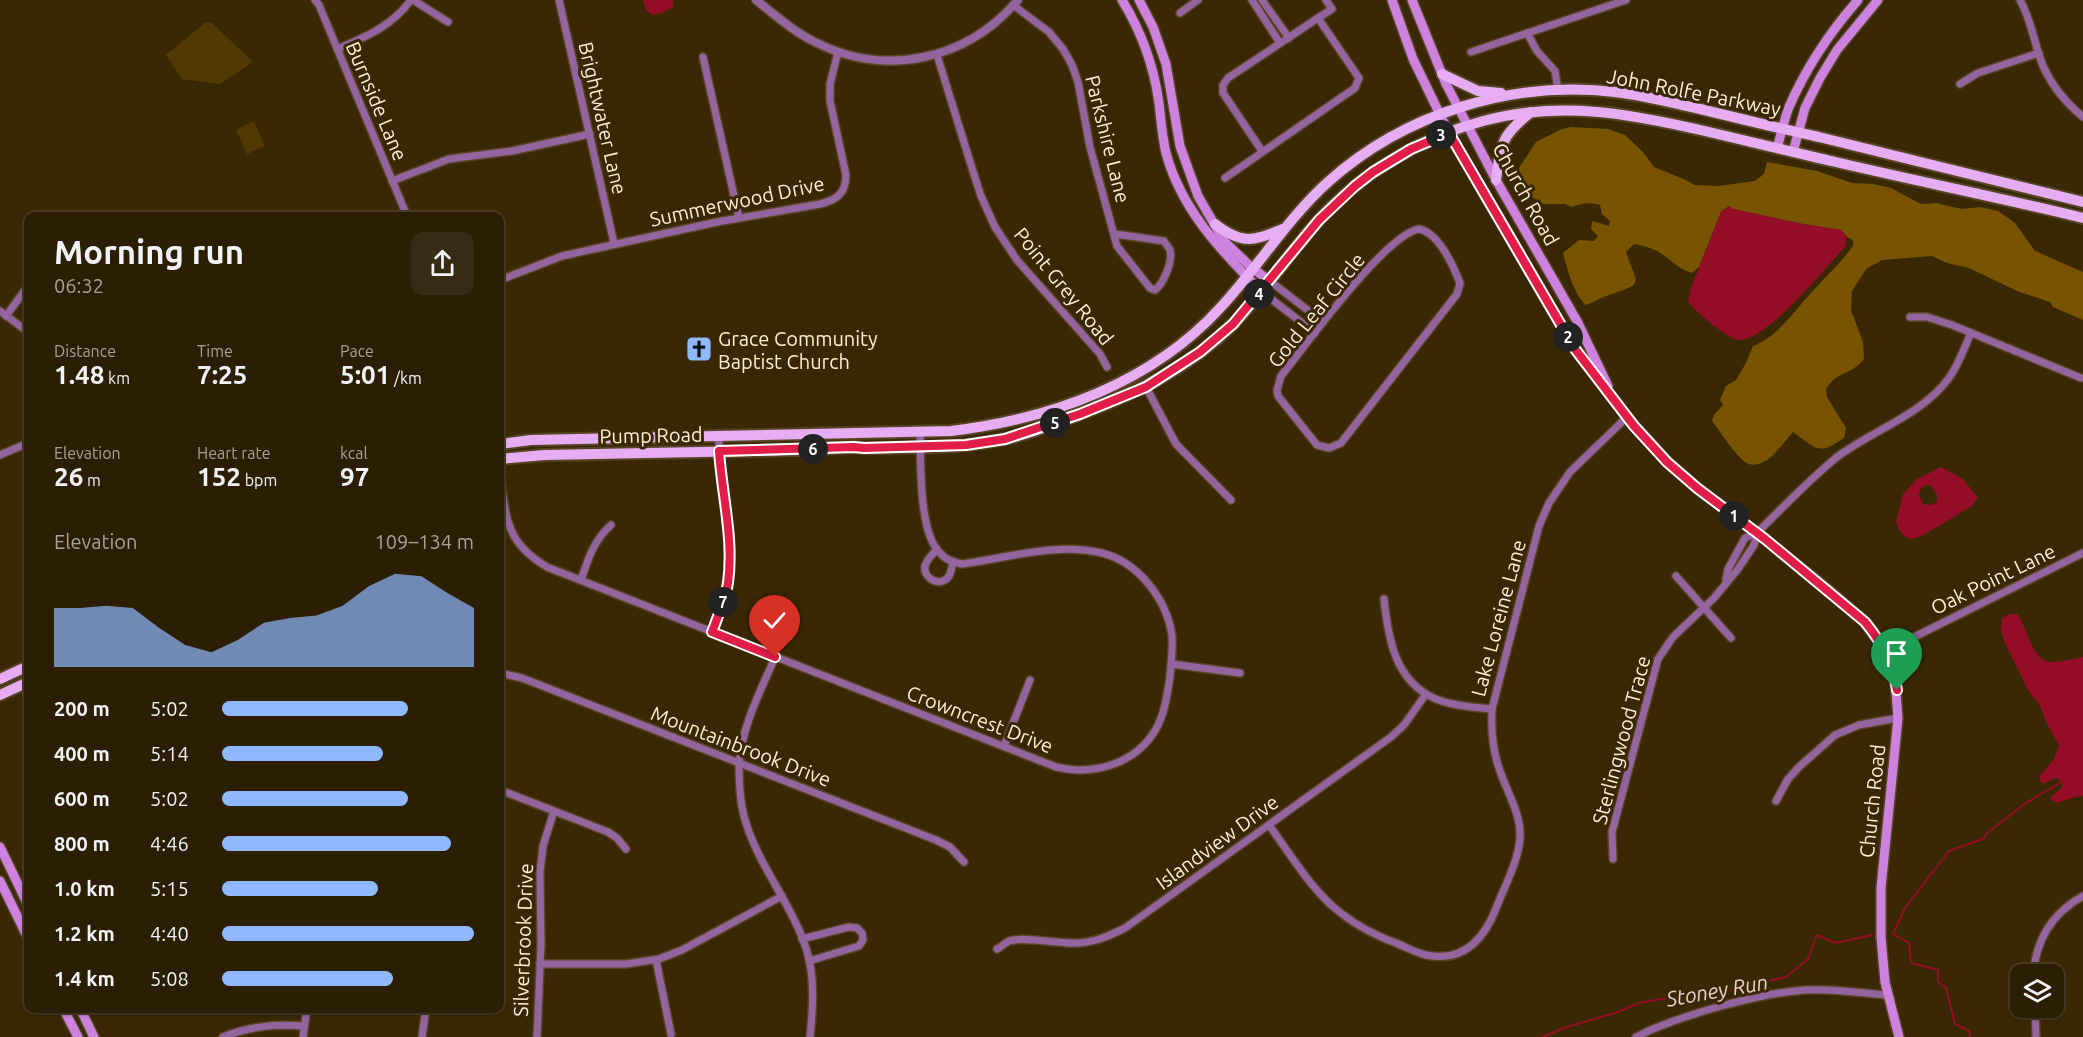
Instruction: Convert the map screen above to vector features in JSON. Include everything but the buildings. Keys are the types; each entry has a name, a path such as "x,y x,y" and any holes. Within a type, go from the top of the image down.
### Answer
{"main road":[{"path":"1122,0 1133,19 1149,60 1159,103 1166,153 1178,182 1206,232 1227,257 1249,272 1270,281"},
{"path":"1139,0 1153,27 1166,64 1184,161 1198,196 1224,241 1261,291"},
{"name":"Church Road","path":"1392,0 1413,59 1449,133 1575,349 1627,417 1677,471 1865,622 1886,651 1895,680 1898,718 1881,888 1881,937 1884,982 1899,1037"},
{"name":"Church Road","path":"1413,0 1442,74 1467,126 1577,321 1616,401"},
{"path":"1777,148 1788,110 1805,74 1832,32 1858,0"},
{"path":"1793,152 1805,108 1820,78 1838,50 1878,0"},
{"path":"1442,74 1478,91 1517,94"},
{"name":"John Rolfe Parkway","path":"1249,272 1319,191 1360,156 1404,130 1458,108 1517,94 1558,90 1632,94 1799,132 2083,202"},
{"name":"John Rolfe Parkway","path":"1261,291 1319,220 1373,172 1411,149 1467,126 1532,112 1570,110 1624,114 2083,218"},
{"path":"1496,180 1503,141 1517,123 1532,112"},
{"path":"1215,224 1232,237 1247,240 1284,229"},
{"name":"Pump Road","path":"504,443 531,440 951,431 1009,422 1063,406 1119,383 1167,356 1184,343 1223,305 1249,272"},
{"name":"Pump Road","path":"504,459 544,455 920,447 966,445 1005,439 1070,418 1146,387 1219,337 1261,291"},
{"path":"0,679 24,668"},
{"path":"0,695 24,684"},
{"path":"0,847 24,897"},
{"path":"0,881 24,930"},
{"path":"66,1013 78,1037"},
{"path":"82,1013 94,1037"}],"street":[{"name":"Burnside Lane","path":"315,0 405,212"},
{"path":"337,50 389,24 412,0 448,22"},
{"name":"Brightwater Lane","path":"559,0 614,243"},
{"path":"1180,13 1198,0"},
{"path":"1252,0 1263,3 1289,38"},
{"path":"1262,151 1223,93 1223,85 1228,78 1332,9 1326,0"},
{"path":"1471,52 1626,0"},
{"path":"2020,0 2051,82 2065,101 2083,117"},
{"path":"760,1 805,37 838,52 879,61 903,61 937,55 978,36 1015,3"},
{"name":"Parkshire Lane","path":"1015,3 1049,32 1072,65 1078,82 1090,147 1120,252 1150,288 1155,290 1158,288 1170,259 1170,250 1164,241 1115,234"},
{"path":"1263,3 1280,43"},
{"path":"1225,178 1355,88 1359,78 1318,18"},
{"path":"1527,33 1537,51 1555,71 1558,90"},
{"name":"Summerwood Drive","path":"504,278 562,256 614,243 832,201 843,192 846,176 830,92 838,52"},
{"path":"1960,84 1978,73 2039,53"},
{"name":"Point Grey Road","path":"937,55 981,196 995,227 1017,260 1100,354 1107,367"},
{"path":"703,57 740,218"},
{"path":"392,181 449,159 512,151 590,134"},
{"name":"Gold Leaf Circle","path":"1413,230 1425,230 1434,236 1460,283 1453,300 1341,443 1329,448 1317,445 1312,440 1281,402 1277,390 1281,376 1323,322 1374,262 1399,239 1413,230"},
{"path":"1270,281 1323,322"},
{"path":"24,290 3,314 24,329"},
{"path":"1261,291 1315,333"},
{"path":"1910,316 1927,317 2081,378"},
{"path":"1757,533 1836,458 1920,405 1939,389 1956,368 1971,333"},
{"path":"1146,387 1176,444 1231,500"},
{"name":"Lake Loreine Lane","path":"1269,825 1328,902 1369,932 1426,955 1447,956 1468,948 1481,938 1488,927 1519,845 1518,819 1495,754 1491,729 1492,710 1539,526 1555,492 1570,472 1627,417"},
{"path":"920,432 920,473 926,520 940,554 953,562 949,576 938,582 930,579 926,573 925,564 937,549"},
{"path":"712,632 725,595 730,561 718,436"},
{"path":"0,455 24,445"},
{"name":"Crowncrest Drive","path":"504,524 536,560 581,580 1056,767 1078,770 1098,769 1123,760 1138,750 1155,730 1165,706 1171,664 1172,636 1161,604 1149,584 1137,572 1113,557 1070,549 962,564 953,562"},
{"path":"581,580 596,542 601,534 612,525"},
{"name":"Sterlingwood Trace","path":"1725,583 1728,569 1745,538 1757,533"},
{"name":"Sterlingwood Trace","path":"1613,859 1612,832 1656,666 1673,637 1704,608 1738,569 1753,548 1757,533"},
{"name":"Oak Point Lane","path":"1886,651 2083,553"},
{"path":"1676,576 1731,638"},
{"path":"1384,599 1389,640 1397,660 1413,682 1426,694 1439,700 1492,710"},
{"path":"775,657 746,730 740,763 741,801 745,822 757,851 794,918 809,961 813,988 810,1037"},
{"path":"1171,664 1240,673"},
{"name":"Mountainbrook Drive","path":"504,674 522,678 936,840 950,847 964,862"},
{"path":"1004,746 1030,680"},
{"name":"Islandview Drive","path":"997,949 1009,941 1077,943 1096,940 1113,934 1134,922 1391,737 1404,725 1426,694"},
{"path":"1776,801 1788,779 1835,735 1859,725 1898,718"},
{"path":"504,792 608,832 626,849"},
{"name":"Silverbrook Drive","path":"537,1037 541,858 554,811"},
{"path":"540,964 626,964 656,960 682,950 782,896"},
{"path":"2035,964 2037,951 2050,924 2072,902 2083,896"},
{"path":"802,939 849,927 857,928 862,933 863,940 859,946 809,961"},
{"path":"656,960 670,1034"},
{"path":"1636,1037 1725,1006 1786,993 1806,990 1887,994"},
{"path":"303,1037 306,1013"},
{"path":"422,1037 425,1013"},
{"path":"2035,1018 2036,1037"},
{"path":"223,1037 254,1027 283,1024 304,1026"}],"shaded area":[{"path":"643,0 673,0 673,7 652,15 646,10"},
{"path":"206,22 212,23 253,62 220,84 182,79 166,55"},
{"path":"254,121 265,146 247,154 236,130"},
{"path":"1571,127 1608,129 1625,135 1643,152 1654,167 1694,185 1718,186 1755,181 1764,174 1767,162 1817,171 1852,183 1891,188 1921,204 1936,203 1962,209 1980,207 1998,211 2015,223 2035,251 2083,272 2083,320 2053,307 2050,302 2017,291 1969,268 1947,263 1932,256 1882,260 1866,269 1852,291 1851,310 1863,342 1864,359 1855,368 1835,379 1826,389 1827,397 1846,428 1844,438 1828,447 1818,448 1793,432 1769,459 1759,464 1749,464 1734,451 1712,421 1723,405 1720,400 1726,386 1736,380 1753,346 1771,336 1785,323 1853,246 1853,240 1841,230 1733,209 1729,206 1721,212 1699,267 1692,273 1655,250 1634,244 1626,252 1636,279 1634,285 1585,305 1574,287 1563,253 1579,240 1594,241 1598,236 1591,229 1592,221 1609,226 1610,221 1602,214 1600,205 1586,203 1572,207 1565,204 1543,204 1532,197 1518,178 1519,168 1536,142"},
{"path":"1729,206 1733,209 1803,224 1841,230 1847,237 1845,247 1795,302 1765,329 1751,337 1739,340 1720,330 1688,302 1691,288 1721,212"},
{"path":"1941,467 1963,479 1978,498 1972,506 1922,536 1907,538 1899,530 1896,522 1903,494 1917,479","holes":["1930,485 1937,495 1937,502 1931,505 1923,504 1919,495 1921,488"]},
{"path":"2010,614 2017,614 2021,619 2034,650 2044,660 2054,662 2083,657 2083,796 2057,803 2050,798 2061,788 2063,782 2056,778 2042,784 2039,777 2054,759 2059,745 2004,641 2001,631 2002,618"}],"waterway":[{"name":"Stoney Run","path":"1970,1037 1969,1031 1955,1024 1946,988 1938,982 1938,970 1911,963 1909,943 1893,934 1905,908 1949,851 1983,839 1987,833 2026,803 2063,781"},
{"name":"Stoney Run","path":"1542,1037 1639,1003 1689,994 1725,991 1786,977 1808,959 1817,935 1835,943 1872,935"}],"place":[{"name":"Grace Community Baptist Church","path":"699,349"}],"route":[{"path":"775,657 712,632 728,584 730,561 719,451 966,445 1002,439 1060,422 1146,387 1200,352 1233,324 1303,238 1355,186 1411,149 1449,133 1512,245 1575,349 1627,417 1667,462 1697,488 1765,539 1865,622 1878,638 1890,659 1897,690"}]}
